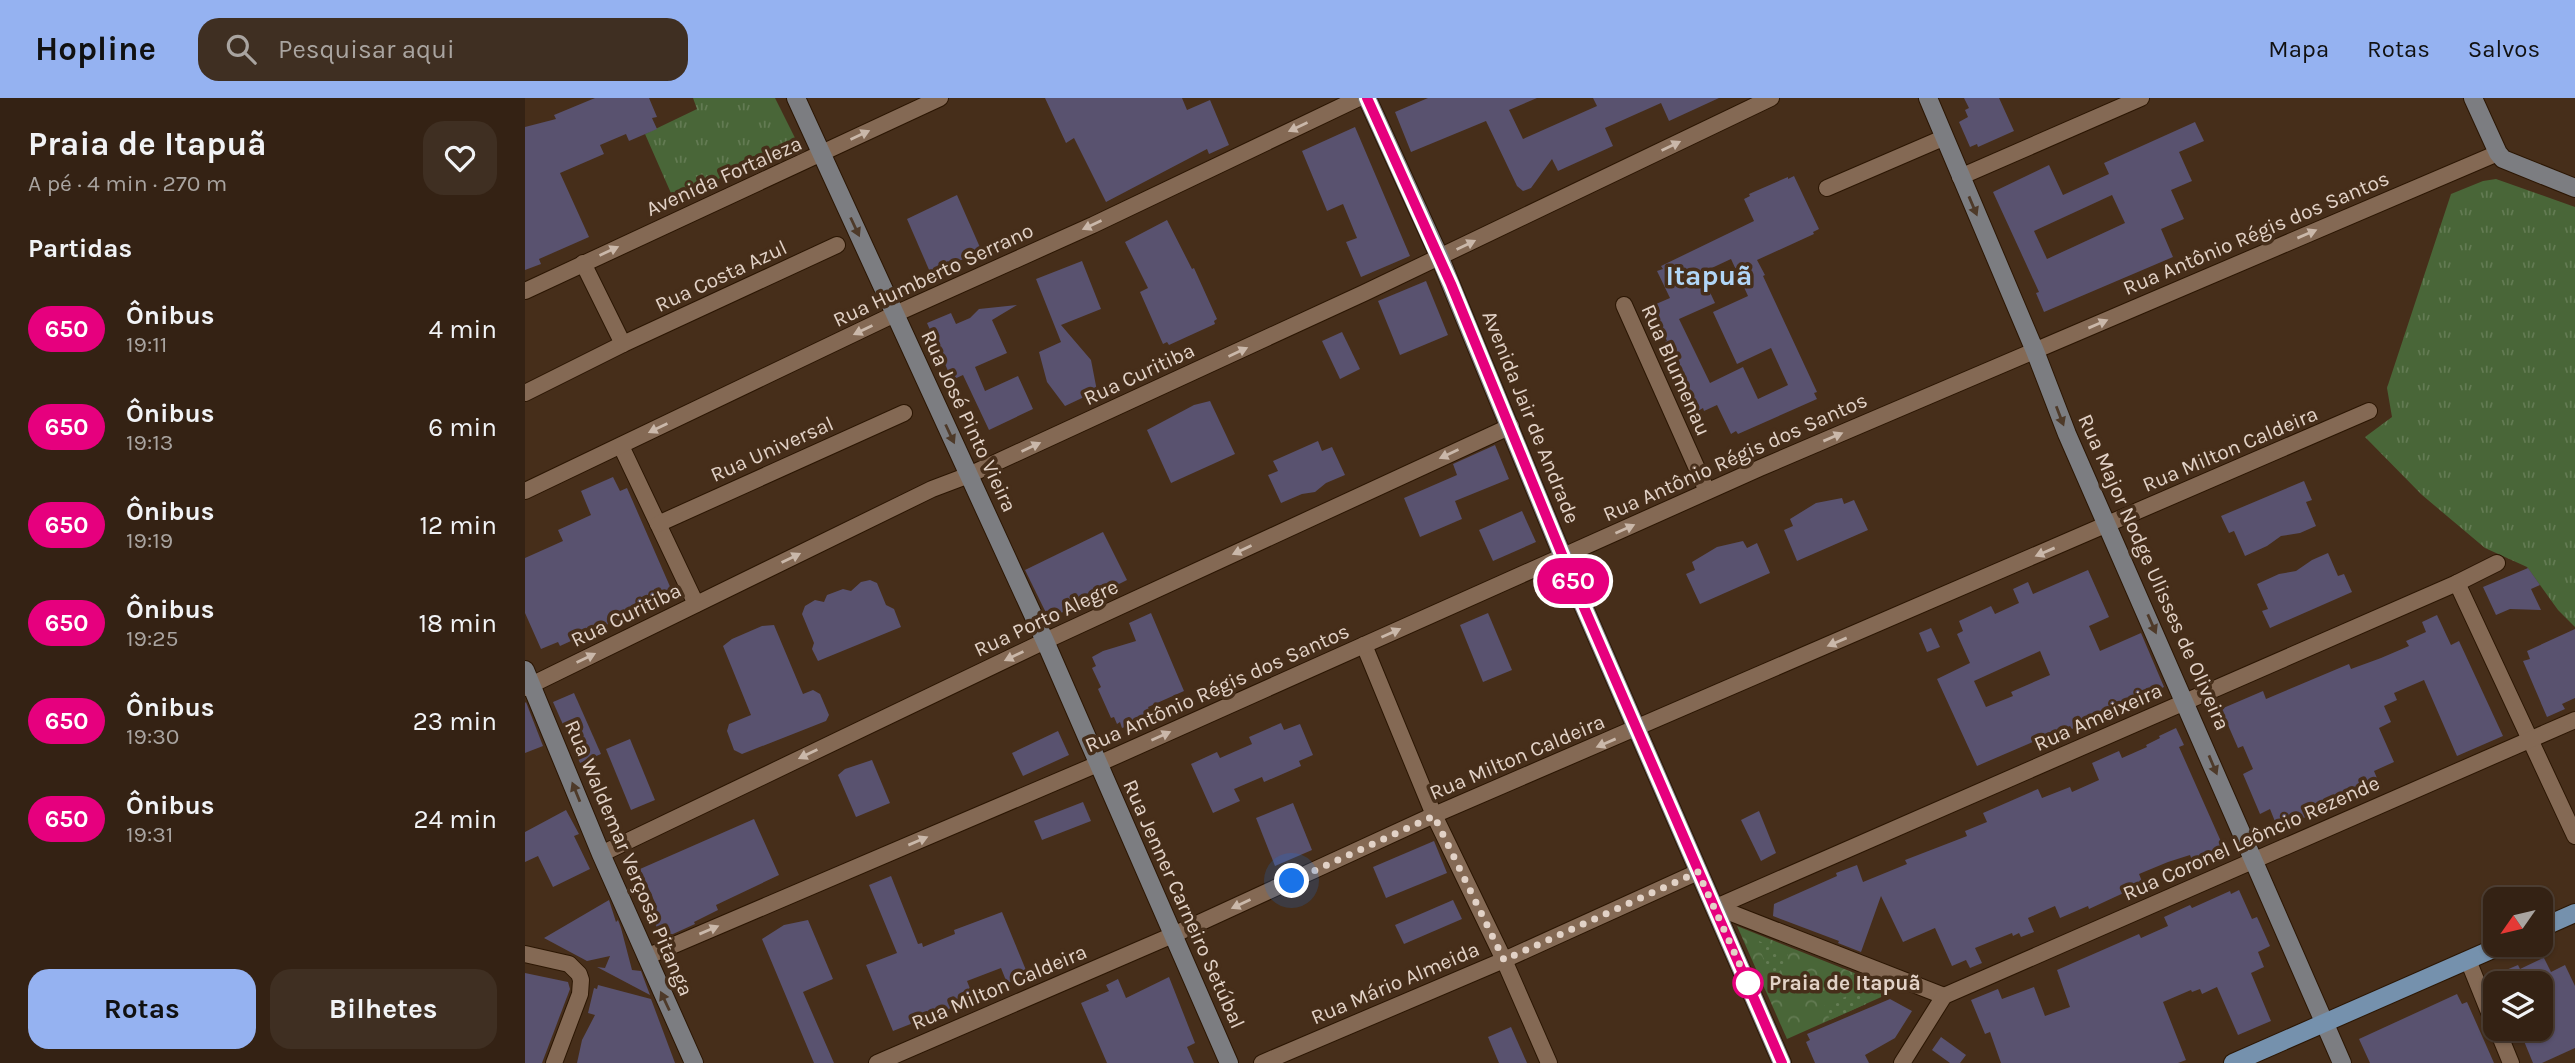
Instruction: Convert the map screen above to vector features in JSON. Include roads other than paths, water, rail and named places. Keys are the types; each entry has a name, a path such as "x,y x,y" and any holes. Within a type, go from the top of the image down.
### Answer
{"main road":[{"name":"Rua José Pinto Vieira","path":"796,98 1045,641 1098,764"},
{"name":"Avenida Jair de Andrade","path":"1367,98 1440,258 1636,729 1782,1063"},
{"name":"Rua Major Nodge Ulisses de Oliveira","path":"1928,98 2035,351 2067,434 2342,1063"},
{"path":"2473,98 2496,149 2509,163 2575,188"},
{"name":"Rua Waldemar Verçosa Pitanga","path":"527,681 694,1063"},
{"name":"Rua Jenner Carneiro Setúbal","path":"1098,764 1229,1063"},
{"path":"2553,923 2575,913"},
{"path":"2233,1063 2483,953"}],"street":[{"name":"Avenida Fortaleza","path":"525,291 940,98"},
{"name":"Rua Humberto Serrano","path":"525,491 895,314 1093,225 1359,98"},
{"name":"Rua Curitiba","path":"527,681 696,604 932,489 969,475 1440,258 1771,98"},
{"path":"1960,177 2141,98"},
{"path":"1827,188 1943,138"},
{"name":"Rua Antônio Régis dos Santos","path":"646,957 1098,764 1707,491 2496,149"},
{"name":"Rua Costa Azul","path":"525,393 622,344 837,245"},
{"path":"583,263 622,344"},
{"name":"Rua Blumenau","path":"1624,305 1707,491"},
{"name":"Rua Milton Caldeira","path":"877,1063 1173,935 1434,816 2369,411"},
{"name":"Rua Universal","path":"658,524 904,413"},
{"name":"Rua Porto Alegre","path":"601,853 1045,641 1511,426"},
{"path":"621,446 696,604"},
{"name":"Rua Ameixeira","path":"1716,907 2497,564"},
{"path":"2457,583 2575,835"},
{"path":"1364,646 1434,816 1504,960 1549,1063"},
{"name":"Rua Coronel Leôncio Rezende","path":"1944,996 2575,720"},
{"name":"Rua Mário Almeida","path":"1262,1063 1504,960 1698,872"},
{"path":"1716,907 1944,996 1902,1063"},
{"path":"525,954 562,962 579,974 582,987 554,1063"},
{"path":"2467,960 2483,998"},
{"path":"2502,1041 2511,1063"}],"place":[{"name":"Praia de Itapuã","path":"1748,983"}],"district":[{"name":"Itapuã","path":"1709,275"}]}
